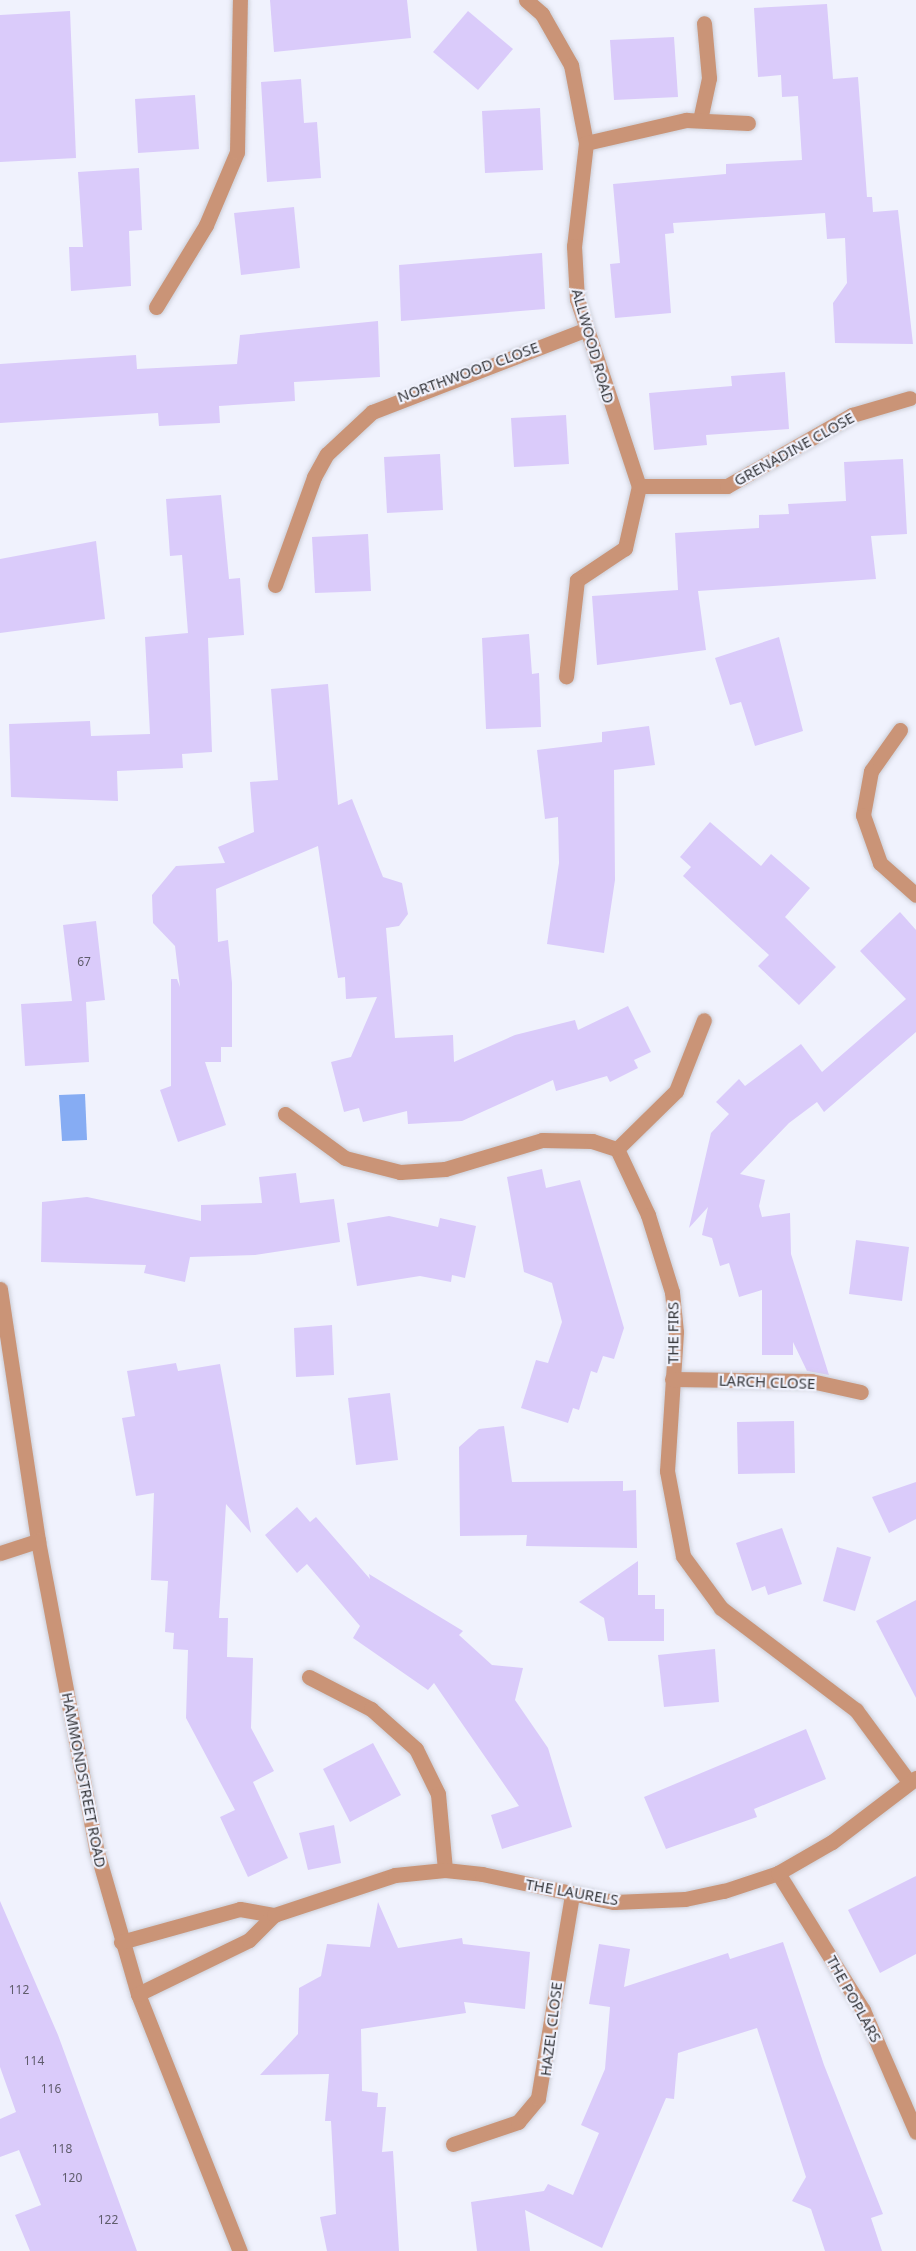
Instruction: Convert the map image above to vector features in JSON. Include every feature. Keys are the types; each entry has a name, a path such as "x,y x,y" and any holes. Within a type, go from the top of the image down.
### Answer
{"street":[{"path":"156,307 206,225 237,152 240,0"},
{"name":"ALLWOOD ROAD","path":"526,0 542,14 571,65 586,143 574,255 577,299 639,486"},
{"path":"700,120 709,78 704,23"},
{"path":"586,143 700,120 748,123"},
{"name":"NORTHWOOD CLOSE","path":"275,585 314,477 327,454 372,412 586,329"},
{"name":"GRENADINE CLOSE","path":"639,486 727,486 852,415 910,398"},
{"path":"566,676 577,580 626,548 639,486"},
{"path":"900,730 871,771 863,814 880,863 916,895"},
{"path":"285,1114 345,1158 400,1172 445,1169 542,1140 592,1141 617,1149 676,1091 704,1020"},
{"name":"THE FIRS","path":"617,1149 648,1215 672,1292 670,1504 693,1573 721,1608 856,1710 913,1780"},
{"name":"HAMMONDSTREET ROAD","path":"0,1289 38,1541 97,1851 121,1942 138,1994 240,2251"},
{"name":"LARCH CLOSE","path":"672,1379 811,1382 861,1392"},
{"path":"0,1553 38,1541"},
{"path":"309,1677 371,1709 416,1749 438,1794 445,1870"},
{"name":"THE LAURELS","path":"138,1994 249,1940 274,1915 368,1882 445,1870 614,1902 685,1899 778,1873 832,1842 913,1780"},
{"name":"THE POPLARS","path":"778,1873 863,2010 916,2132"},
{"name":"HAZEL CLOSE","path":"453,2144 518,2122 538,2098 572,1895"},
{"name":"THE LAURELS","path":"121,1942 240,1909 274,1915"}],"water":[{"path":"85,1094 87,1140 62,1141 59,1095"}],"building":[{"path":"270,0 407,0 411,38 274,52"},
{"path":"827,4 833,79 858,77 867,197 872,197 873,212 898,210 913,344 835,343 833,303 847,283 845,238 827,239 825,213 673,223 674,233 665,234 671,313 615,318 610,264 620,263 613,184 726,174 726,164 802,160 798,96 782,97 781,75 758,77 754,8"},
{"path":"70,11 76,158 0,162 0,15"},
{"path":"468,11 513,49 478,90 433,52"},
{"path":"674,37 678,97 614,100 610,40"},
{"path":"301,79 304,123 317,122 321,178 267,182 261,82"},
{"path":"195,95 199,149 138,153 135,99"},
{"path":"540,108 543,170 485,173 482,111"},
{"path":"139,168 142,230 129,231 131,286 71,291 69,247 83,247 78,172"},
{"path":"294,207 300,268 241,275 234,213"},
{"path":"542,253 545,309 401,321 399,265"},
{"path":"378,321 380,377 294,382 295,401 219,406 220,423 159,426 158,413 0,423 0,364 136,355 137,369 237,364 240,335"},
{"path":"785,372 789,429 706,435 707,445 654,450 649,393 732,386 731,376"},
{"path":"566,415 569,464 514,467 511,418"},
{"path":"440,454 443,510 387,513 384,457"},
{"path":"903,459 907,534 871,536 876,579 698,591 706,650 597,665 592,596 678,590 675,533 759,528 759,515 789,514 788,504 846,501 844,462"},
{"path":"221,495 229,579 240,578 244,635 208,638 212,752 182,754 183,768 117,771 118,801 11,797 9,724 90,721 91,736 150,734 145,637 188,633 182,555 170,556 166,499"},
{"path":"368,534 371,591 315,593 312,537"},
{"path":"96,541 105,619 0,633 0,559"},
{"path":"529,634 532,674 539,673 541,727 486,729 482,638"},
{"path":"779,637 803,731 755,746 741,702 730,705 715,658"},
{"path":"328,684 338,805 352,799 383,877 402,883 408,914 399,926 386,928 395,1038 453,1035 454,1062 515,1035 575,1020 578,1030 628,1006 651,1052 634,1060 638,1068 610,1082 607,1076 556,1091 553,1080 462,1121 408,1124 407,1111 363,1122 359,1108 344,1112 331,1062 351,1057 377,997 346,999 345,977 338,978 318,846 216,889 218,942 228,940 232,983 232,1047 221,1047 221,1062 205,1062 226,1125 178,1142 160,1090 171,1086 171,979 177,979 180,987 175,946 153,923 152,895 176,866 225,863 218,847 254,832 250,782 278,780 271,689"},
{"path":"649,726 655,765 614,770 615,880 604,953 547,944 559,863 558,817 545,819 537,750 602,742 602,732"},
{"path":"710,822 761,866 771,854 810,888 785,917 836,967 799,1005 758,966 769,955 683,876 691,867 680,857"},
{"path":"900,912 916,930 916,1032 824,1112 817,1102 789,1123 740,1174 765,1180 759,1206 762,1217 790,1213 791,1254 829,1375 807,1371 793,1342 793,1355 762,1355 762,1290 739,1297 729,1263 720,1266 712,1238 702,1235 708,1207 689,1228 711,1133 729,1114 716,1102 739,1079 745,1086 801,1044 822,1072 906,999 860,951"},
{"path":"96,921 105,1000 86,1002 89,1062 25,1066 21,1004 72,1001 63,925"},
{"path":"542,1169 546,1188 580,1180 624,1328 614,1359 603,1356 597,1373 591,1371 579,1410 573,1408 568,1423 521,1408 536,1360 548,1363 562,1322 552,1283 524,1272 507,1177"},
{"path":"296,1173 300,1203 334,1199 340,1242 255,1255 190,1257 185,1282 144,1273 146,1265 41,1262 42,1202 87,1197 201,1221 201,1205 262,1203 259,1177"},
{"path":"389,1216 438,1227 440,1218 476,1226 465,1278 452,1275 451,1282 420,1276 357,1286 347,1223"},
{"path":"856,1240 909,1247 902,1301 849,1294"},
{"path":"332,1325 334,1375 296,1377 294,1328"},
{"path":"176,1363 178,1371 220,1364 251,1533 226,1504 219,1618 228,1618 227,1657 253,1658 251,1728 274,1771 253,1782 288,1858 248,1877 220,1817 235,1810 186,1718 188,1650 173,1649 174,1633 165,1632 168,1581 151,1580 154,1493 136,1496 122,1418 135,1416 127,1371"},
{"path":"390,1393 398,1460 356,1465 348,1398"},
{"path":"794,1421 795,1473 738,1474 737,1422"},
{"path":"504,1426 512,1482 623,1481 623,1491 636,1490 637,1548 526,1546 527,1535 460,1536 459,1447 479,1429"},
{"path":"916,1482 916,1519 889,1533 872,1497"},
{"path":"297,1507 310,1522 316,1517 370,1579 369,1574 463,1631 459,1635 492,1665 523,1668 515,1700 548,1748 572,1827 502,1849 491,1815 519,1806 434,1683 428,1690 353,1638 360,1626 307,1564 297,1573 265,1535"},
{"path":"782,1528 802,1584 768,1595 765,1586 752,1591 736,1543"},
{"path":"837,1547 871,1557 855,1611 823,1601"},
{"path":"638,1561 638,1595 655,1595 655,1609 664,1609 664,1641 608,1641 604,1618 579,1602"},
{"path":"916,1600 916,1698 876,1621"},
{"path":"715,1649 719,1702 664,1707 658,1655"},
{"path":"806,1729 826,1779 754,1809 757,1817 666,1849 644,1797"},
{"path":"373,1743 401,1795 350,1822 323,1769"},
{"path":"334,1825 341,1863 308,1870 299,1833"},
{"path":"916,1876 916,1954 880,1973 848,1910"},
{"path":"0,1901 58,2035 137,2251 30,2251 15,2215 41,2205 19,2150 0,2157 0,2119 16,2112 0,2067"},
{"path":"378,1902 398,1948 462,1938 463,1944 530,1952 525,2009 464,2002 466,2013 361,2029 362,2091 378,2093 377,2107 386,2107 382,2152 393,2151 399,2251 327,2251 320,2217 336,2214 331,2121 325,2121 329,2074 260,2075 298,2034 299,1988 321,1976 327,1944 370,1947"},
{"path":"783,1942 824,2065 883,2214 871,2218 882,2251 825,2251 811,2209 792,2201 806,2177 757,2028 678,2053 674,2099 666,2098 602,2248 525,2210 530,2251 477,2251 471,2202 544,2191 548,2184 573,2195 599,2133 581,2125 605,2069 610,2007 589,2004 599,1944 630,1949 624,1987 728,1953 730,1959"}]}
